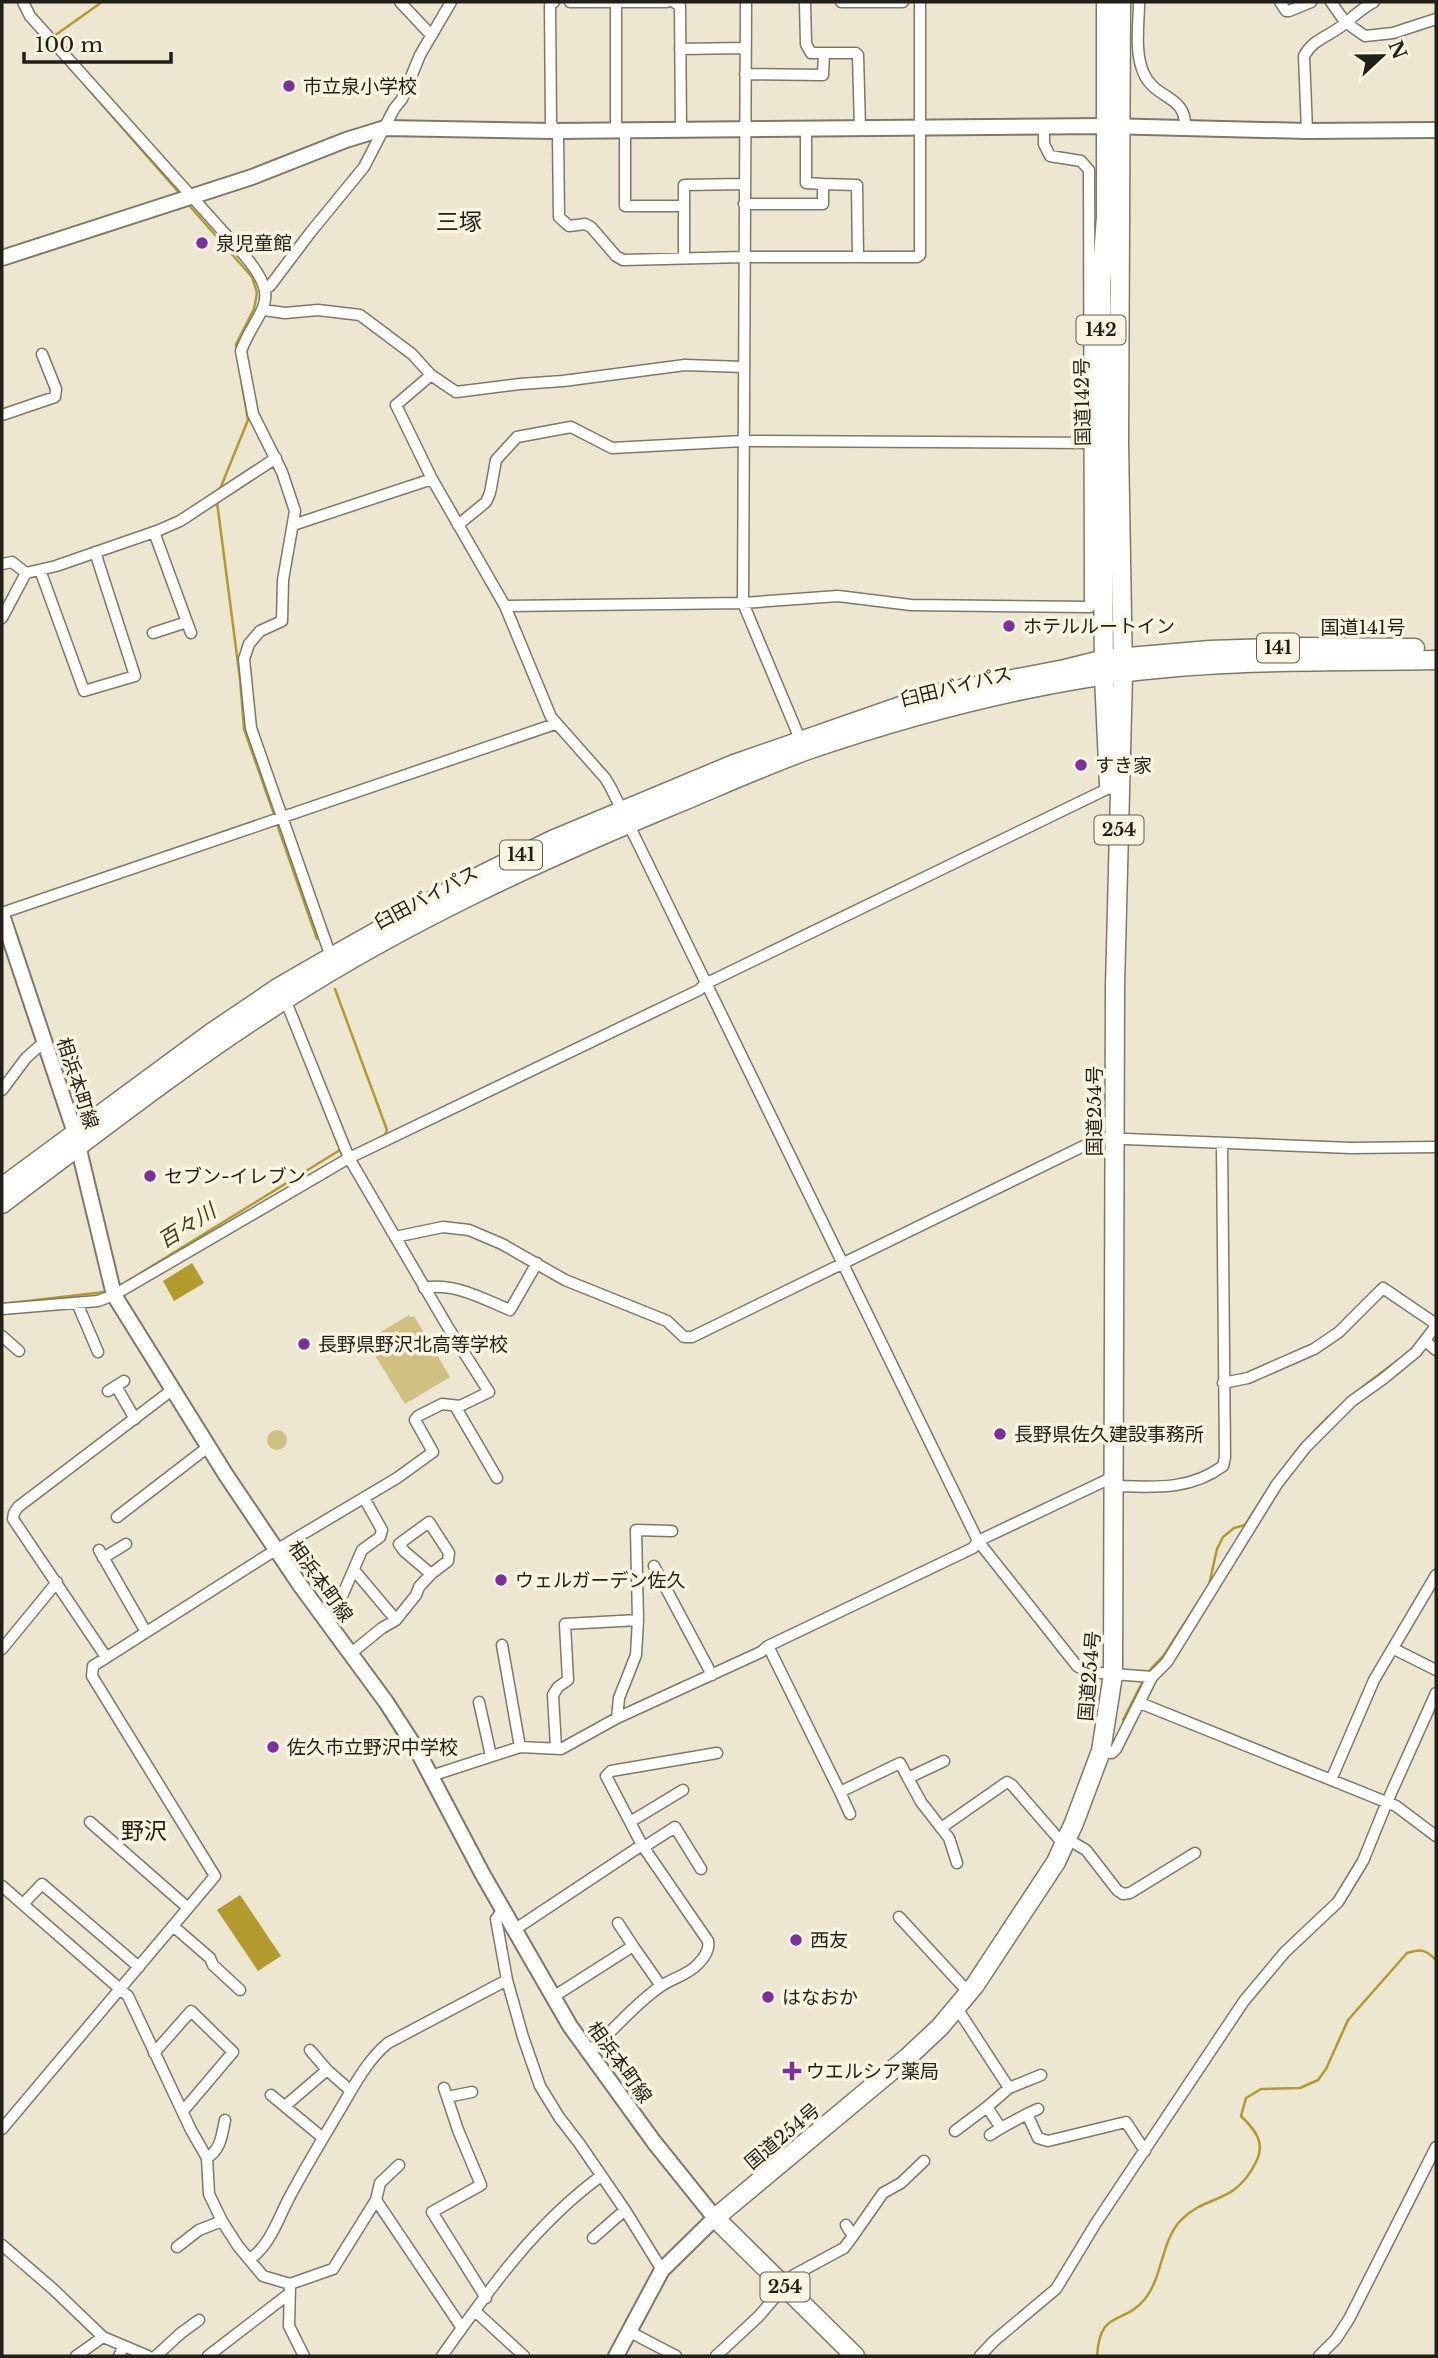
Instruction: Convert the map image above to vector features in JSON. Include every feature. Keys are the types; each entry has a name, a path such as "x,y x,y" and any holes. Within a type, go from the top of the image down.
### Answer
{"highway":[{"name":"国道142号","path":"1106,2 1113,126 1119,443 1113,666"},
{"name":"国道142号","path":"1113,666 1096,443 1101,283 1121,2"},
{"name":"国道141号","path":"1113,666 1299,647 1436,648"},
{"name":"国道141号","path":"1113,666 1436,660"},
{"name":"臼田バイパス","path":"2,1187 285,999 449,906 558,854 624,817 800,740 935,694 1065,669 1113,666"},
{"name":"臼田バイパス","path":"2,1204 76,1140 211,1033 279,987 454,888 552,840 880,727 1113,666"},
{"name":"国道254号","path":"1113,666 1109,788 1111,926 1115,987"},
{"name":"国道254号","path":"715,2218 908,2057 957,2008 1010,1934 1056,1862 1086,1794 1101,1751 1113,1675 1113,666"},
{"name":"254","path":"715,2218 855,2356"}],"main road":[{"path":"2,258 272,170 385,128 555,131 1113,126 1307,131 1436,130"},
{"name":"相浜本町線","path":"2,914 76,1140 114,1295 208,1447 276,1550 391,1709 431,1776 502,1911 588,2052 685,2183 715,2218"},
{"path":"616,2356 662,2270 715,2218"}],"street":[{"path":"23,2 30,16 256,269 265,289 264,310 241,351 253,414 276,458 295,511 283,580 282,621 260,631 249,644 244,659 251,729 331,957"},
{"path":"400,2 431,35"},
{"path":"265,289 271,286 364,167 402,99 431,35 451,2"},
{"path":"554,2 550,5 551,123 558,136 559,217 569,226 585,224 591,227 616,256 623,260 920,255 920,2"},
{"path":"570,2 667,2"},
{"path":"674,2 680,6 681,130"},
{"path":"746,2 743,603 800,740"},
{"path":"805,2 806,44 811,53 858,55 860,130"},
{"path":"841,2 903,2"},
{"path":"1139,2 1139,57 1143,72 1154,88 1181,107 1185,113 1185,128"},
{"path":"1280,2 1289,11 1311,2"},
{"path":"1331,2 1345,22 1360,34 1373,37 1436,19"},
{"path":"1307,131 1304,56 1310,46 1374,2"},
{"path":"615,3 625,206 683,206"},
{"path":"680,49 745,48"},
{"path":"745,74 822,75 824,53"},
{"path":"505,606 743,603 838,596 911,605 1090,607 1096,443 1089,170 1081,161 1050,156 1044,144 1044,127"},
{"path":"806,130 806,183 857,185 858,257"},
{"path":"684,258 684,186 744,184"},
{"path":"744,204 823,204 823,184"},
{"path":"264,310 285,313 318,310 360,315 412,354 431,375 456,392 685,365 744,367"},
{"path":"2,415 55,397 57,388 42,355"},
{"path":"431,375 396,405 432,479 505,606 555,724 605,778 978,1541 1077,1666 1088,1672 1152,1678"},
{"path":"458,525 486,502 491,493 496,460 517,437 571,427 612,447 743,441 1096,443"},
{"path":"2,618 26,573 154,532 187,517 276,458"},
{"path":"293,525 432,479"},
{"path":"154,532 191,633"},
{"path":"40,570 84,691 135,676 95,552"},
{"path":"2,564 12,562 26,573"},
{"path":"153,633 187,622"},
{"path":"2,914 555,724"},
{"path":"2,1309 98,1301 114,1295 349,1158 699,990 705,984 1109,788"},
{"path":"2,2129 215,1876 92,1676 93,1666 276,1550 364,1498 433,1452 415,1420 418,1416 442,1404 460,1406 489,1392 424,1288 349,1158 285,999"},
{"path":"2,1090 26,1058 45,1041"},
{"path":"395,1237 443,1227 469,1230 502,1244 565,1280 667,1321 684,1337 692,1337 1100,1138 1351,1148 1436,1147"},
{"path":"431,1776 520,1747 561,1749 617,1718 761,1652 768,1646 973,1548 978,1541 1113,1482 1183,1485 1212,1474 1223,1466 1222,1144"},
{"path":"424,1288 439,1285 457,1288 510,1310 537,1263"},
{"path":"1223,1383 1248,1378 1314,1349 1347,1325 1382,1288 1431,1333 1436,1350"},
{"path":"77,1303 97,1352"},
{"path":"1101,1751 1112,1753 1116,1749 1152,1678 1167,1662 1277,1485 1306,1447 1352,1401 1407,1361 1431,1333"},
{"path":"2,1336 19,1351"},
{"path":"116,1386 135,1419"},
{"path":"106,1657 13,1519 14,1513 18,1507 172,1390"},
{"path":"455,1406 497,1478"},
{"path":"117,1517 208,1447"},
{"path":"324,1619 343,1594 362,1550 380,1537 382,1530 364,1498"},
{"path":"350,1654 396,1620 430,1574 448,1561 449,1553 429,1522 399,1544 404,1552 430,1574"},
{"path":"617,1718 619,1698 636,1655 636,1530 672,1531"},
{"path":"126,1544 101,1554 146,1632"},
{"path":"654,1566 712,1675"},
{"path":"354,1570 396,1620"},
{"path":"2,1649 57,1582"},
{"path":"1331,1780 1374,1680 1435,1582"},
{"path":"555,1748 554,1695 558,1687 568,1680 565,1624 638,1620"},
{"path":"502,1645 520,1747"},
{"path":"768,1646 850,1814"},
{"path":"1394,1649 1436,1670"},
{"path":"980,2356 1056,2289 1096,2223 1244,2001 1284,1952 1338,1902 1363,1861 1436,1693"},
{"path":"479,1702 491,1756"},
{"path":"1140,1703 1396,1806 1436,1836"},
{"path":"588,2052 661,1986 697,1965 709,1946 643,1846 607,1776 611,1770 717,1753"},
{"path":"908,1778 944,1761"},
{"path":"840,1792 900,1763 921,1802 949,1838 957,1863"},
{"path":"941,1828 1007,1782 1065,1842 1087,1850 1123,1895 1195,1853"},
{"path":"629,1822 683,1790"},
{"path":"90,1822 188,1908"},
{"path":"514,1930 675,1827 701,1869"},
{"path":"23,1904 42,1884 139,1967"},
{"path":"2,1886 128,1996 207,2158 209,2194 222,2221 263,2276 290,2288"},
{"path":"502,1911 496,1919 508,1980 523,2037 540,2086 625,2210 662,2270"},
{"path":"900,1917 969,1993"},
{"path":"618,1923 661,1986"},
{"path":"173,1926 211,1958 213,1965 240,1990"},
{"path":"553,1997 633,1946"},
{"path":"250,2259 259,2253 270,2237 323,2138 378,2051 388,2043 508,1980"},
{"path":"957,2008 1009,2088"},
{"path":"155,2053 191,2011 233,2052 183,2111"},
{"path":"310,2050 327,2070 351,2091"},
{"path":"285,2106 327,2070"},
{"path":"955,2131 1009,2088 1041,2075"},
{"path":"472,2092 446,2093 481,2185 432,2213 486,2298"},
{"path":"271,2095 323,2138"},
{"path":"987,2107 1001,2128"},
{"path":"990,2135 1038,2109"},
{"path":"1027,2114 1038,2138 1048,2141 1126,2122 1145,2151"},
{"path":"207,2158 214,2154 219,2146 225,2120"},
{"path":"1319,2356 1336,2339 1349,2319 1436,2147"},
{"path":"716,2356 759,2316 794,2275 844,2248 883,2193 901,2183 924,2161"},
{"path":"208,2356 290,2288 333,2269 376,2200 380,2183 399,2165"},
{"path":"442,2356 520,2252 542,2228 600,2176"},
{"path":"376,2200 462,2328"},
{"path":"593,2238 625,2210"},
{"path":"177,2248 199,2230 222,2221"},
{"path":"846,2225 853,2236"},
{"path":"2,2245 103,2337 148,2356"},
{"path":"290,2288 289,2326 304,2356"},
{"path":"475,2311 524,2356"},
{"path":"156,2356 199,2320"},
{"path":"630,2332 676,2356"},
{"path":"76,2356 103,2337"},
{"path":"119,2356 124,2346"}],"shaded area":[{"path":"192,1263 204,1283 174,1301 163,1281"},
{"path":"409,1315 414,1316 450,1377 405,1404 366,1341"},
{"path":"273,1430 281,1430 287,1440 281,1450 273,1450 267,1444 267,1436"},
{"path":"240,1895 281,1956 258,1971 217,1910"}],"waterway":[{"path":"54,36 102,2"},
{"path":"84,84 181,195"},
{"path":"187,203 252,277 257,293 254,309 236,344 237,352"},
{"path":"220,489 248,420 241,379"},
{"path":"217,502 244,729 275,817"},
{"path":"277,824 317,939"},
{"path":"335,989 387,1130 384,1137"},
{"name":"百々川","path":"123,1284 340,1150"},
{"path":"2,1304 104,1292"},
{"path":"1410,1351 1424,1334 1436,1343"},
{"path":"1291,1458 1342,1404 1400,1359"},
{"path":"1147,1673 1164,1655 1209,1585 1217,1549 1223,1537 1234,1528 1245,1525 1270,1486"},
{"path":"1123,1720 1144,1679"},
{"path":"1097,2356 1099,2341 1108,2324 1137,2307 1151,2290 1174,2228 1191,2212 1230,2193 1248,2176 1260,2148 1255,2131 1241,2116 1246,2098 1261,2089 1300,2088 1318,2080 1326,2069 1348,2020 1407,1953 1423,1951 1436,1960"}],"place":[{"name":"市立泉小学校","path":"289,86"},
{"name":"泉児童館","path":"202,243"},
{"name":"ホテルルートイン","path":"1009,626"},
{"name":"すき家","path":"1081,765"},
{"name":"セブン-イレブン","path":"150,1176"},
{"name":"長野県野沢北高等学校","path":"304,1344"},
{"name":"長野県佐久建設事務所","path":"1000,1434"},
{"name":"ウェルガーデン佐久","path":"501,1580"},
{"name":"佐久市立野沢中学校","path":"273,1747"},
{"name":"西友","path":"796,1940"},
{"name":"はなおか","path":"768,1997"},
{"name":"ウエルシア薬局","path":"792,2071"}],"district":[{"name":"三塚","path":"459,222"},
{"name":"野沢","path":"144,1831"}]}
